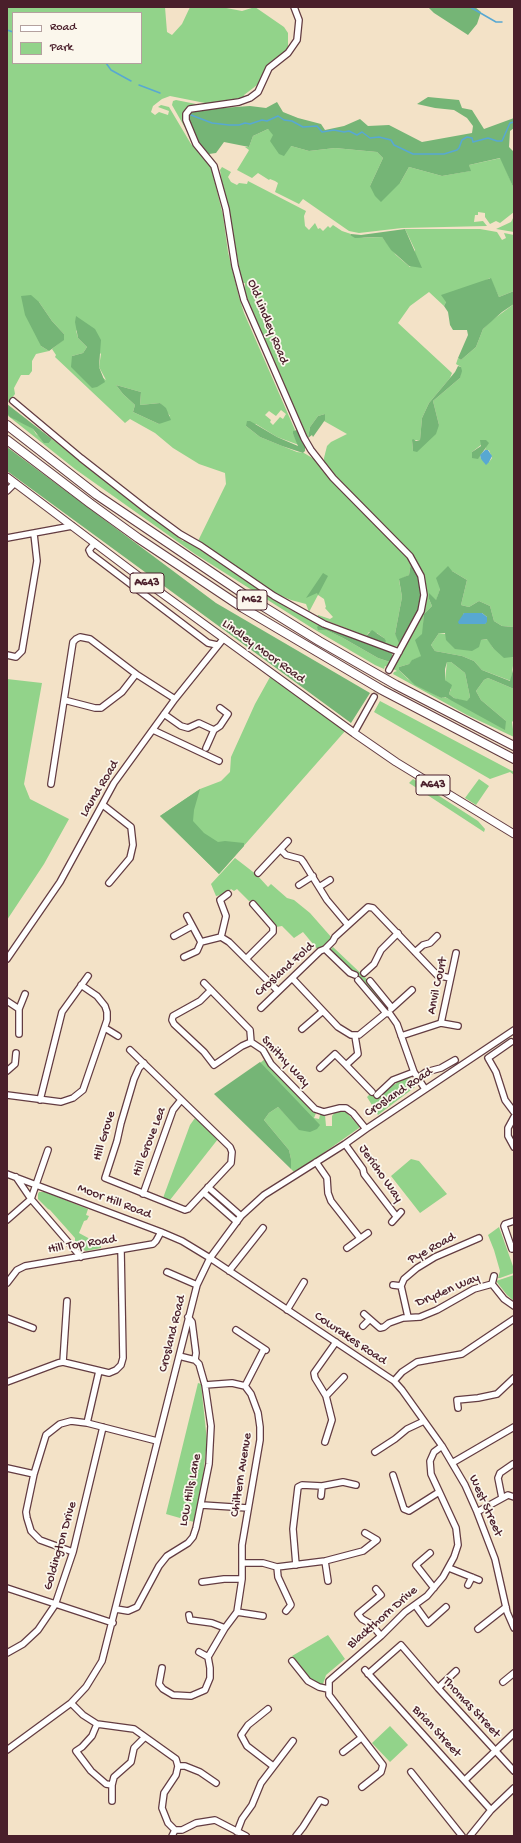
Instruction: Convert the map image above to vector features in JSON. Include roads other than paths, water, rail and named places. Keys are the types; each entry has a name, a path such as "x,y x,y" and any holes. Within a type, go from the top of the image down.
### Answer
{"highway":[{"name":"M62","path":"7,425 108,503 248,597 319,641 396,685 514,746"},
{"name":"M62","path":"7,440 138,538 243,608 382,690 514,759"}],"main road":[{"name":"Lindley Moor Road","path":"7,477 354,733 396,762 514,834"}],"street":[{"name":"Old Lindley Road","path":"294,7 299,20 297,40 288,53 269,68 258,92 250,98 234,104 190,109 186,114 186,120 196,144 214,166 226,209 235,266 244,300 304,438 311,450 330,474 410,556 421,576 424,588 423,606 413,629 390,670"},
{"path":"13,401 81,458 146,509 180,534 201,546 274,596 324,624 399,652"},
{"path":"7,491 15,483"},
{"path":"7,538 72,526"},
{"path":"7,655 16,657 22,651 37,561 34,534"},
{"path":"95,543 90,550 90,554 208,643 217,645"},
{"path":"51,784 73,642 76,639 80,637 90,639 136,674 175,699"},
{"name":"Laund Road","path":"7,959 60,882 114,783 175,699 224,638"},
{"path":"64,700 95,708 101,708 122,692 136,674"},
{"path":"354,733 374,698"},
{"path":"206,748 214,730 220,726 228,714 220,708"},
{"path":"164,714 181,726 188,728 199,723 214,730"},
{"path":"153,730 219,761"},
{"path":"103,805 131,827 133,845 130,858 108,883"},
{"path":"258,873 288,841"},
{"path":"281,850 286,855 301,859 327,900 348,925"},
{"path":"299,885 313,876"},
{"path":"319,887 330,880"},
{"path":"221,937 226,916 220,900 228,894"},
{"path":"246,959 273,932 273,927 253,904"},
{"name":"Crosland Fold","path":"260,1008 320,951 325,949 368,907 373,908 437,976 450,978"},
{"path":"187,916 201,942"},
{"path":"174,936 192,926"},
{"path":"364,973 374,964 381,950 398,934"},
{"path":"415,952 423,945 430,943 437,936"},
{"path":"201,942 221,937 229,942 278,991"},
{"path":"184,957 197,951 201,942"},
{"name":"Crosland Fold","path":"325,949 389,1011"},
{"name":"Anvil Court","path":"441,1023 456,953"},
{"path":"40,1100 62,1012 88,976"},
{"path":"292,978 338,1027 355,1036"},
{"path":"370,981 392,1016 414,1072 425,1089"},
{"name":"Smithy Way","path":"204,983 250,1030 251,1042 263,1050 271,1064 315,1109 324,1112 346,1108 353,1113 366,1129"},
{"path":"7,1095 54,1102 68,1100 83,1090 107,1020 105,1006 97,996 81,985"},
{"path":"211,990 200,1001 175,1014 172,1020 174,1024 204,1052 214,1065 242,1046 251,1042"},
{"path":"355,1036 389,1011 412,990"},
{"path":"19,1034 19,1009 25,994"},
{"path":"7,1001 19,1009"},
{"path":"302,1029 323,1011"},
{"name":"Anvil Court","path":"401,1036 441,1023 458,1026"},
{"path":"105,1028 118,1036"},
{"name":"Crosland Road","path":"7,1750 71,1702 86,1687 100,1666 107,1647 188,1318 197,1285 210,1258 241,1216 264,1196 345,1144 514,1030"},
{"path":"346,1065 358,1054 355,1036"},
{"path":"511,1042 488,1058 496,1072 505,1100 514,1112"},
{"name":"Hill Grove","path":"130,1050 230,1147 232,1152 231,1163 191,1208 185,1210 104,1178 117,1141 134,1079 139,1068 144,1064"},
{"path":"7,1071 15,1064 16,1053"},
{"path":"320,1068 335,1054 374,1093 393,1080 414,1072"},
{"path":"418,1078 426,1072 441,1068 455,1060"},
{"name":"Hill Grove Lea","path":"143,1194 173,1110 181,1100"},
{"path":"514,1117 508,1128 508,1136 514,1147"},
{"name":"Jericho Way","path":"345,1144 363,1168 364,1174 396,1216"},
{"path":"7,1220 31,1199 48,1150"},
{"path":"316,1162 327,1178 328,1193 331,1201 360,1238"},
{"name":"Moor Hill Road","path":"7,1174 161,1232 182,1241 210,1258"},
{"path":"16,1177 31,1199 82,1257"},
{"path":"208,1188 241,1216"},
{"path":"204,1193 237,1222"},
{"name":"Jericho Way","path":"392,1222 401,1212"},
{"path":"512,1249 504,1226 514,1221"},
{"path":"229,1271 263,1228"},
{"name":"Hill Top Road","path":"7,1283 17,1270 25,1266 153,1244 161,1232"},
{"path":"347,1248 368,1233"},
{"name":"Pye Road","path":"401,1286 404,1279 425,1262 479,1238"},
{"path":"7,1382 63,1362 109,1373 116,1370 121,1364 123,1358 121,1250"},
{"name":"Cowrakes Road","path":"210,1258 394,1382 402,1390 442,1446 452,1463"},
{"path":"167,1272 197,1285"},
{"name":"Dryden Way","path":"492,1284 494,1276"},
{"path":"287,1310 304,1282"},
{"name":"Dryden Way","path":"492,1284 504,1299 514,1306"},
{"name":"Dryden Way","path":"370,1320 380,1328 388,1323 408,1317 420,1317 437,1310 474,1289 492,1284"},
{"path":"393,1285 401,1286 408,1317"},
{"path":"63,1362 67,1301"},
{"path":"363,1326 370,1320 364,1314"},
{"path":"7,1318 33,1328"},
{"name":"Low Hills Lane","path":"116,1609 128,1611 137,1607 159,1566 167,1556 188,1543 193,1537 202,1505 210,1446 210,1426 205,1385 200,1364 195,1360 196,1353 192,1322 188,1318"},
{"path":"394,1382 409,1366 417,1362 462,1354 514,1319"},
{"path":"205,1385 232,1383 245,1386 266,1350 236,1330"},
{"path":"325,1442 332,1420 326,1396 315,1378 314,1373 336,1342"},
{"path":"179,1356 195,1360"},
{"path":"88,1423 99,1371"},
{"path":"326,1396 344,1377"},
{"path":"458,1408 457,1400 497,1394 514,1378"},
{"name":"Chiltern Avenue","path":"237,1612 242,1579 242,1545 260,1440 260,1427 251,1394 245,1386"},
{"path":"73,1552 45,1543 31,1531 26,1512 43,1441 51,1430 65,1422 70,1421 88,1423 157,1441"},
{"path":"375,1452 407,1429 424,1421"},
{"name":"Goldington Drive","path":"7,1653 23,1644 38,1630 55,1605 73,1552 103,1427"},
{"path":"452,1463 514,1427"},
{"name":"Blackthorn Drive","path":"328,1689 329,1681 414,1605 427,1596 449,1568 458,1545 456,1528 431,1474 430,1461 434,1452 442,1446"},
{"name":"West Street","path":"452,1463 477,1512 495,1559 506,1607 514,1628"},
{"path":"502,1498 498,1478 500,1473 513,1464"},
{"path":"7,1468 34,1474"},
{"path":"393,1474 404,1509 409,1511 439,1492"},
{"path":"296,1565 293,1529 298,1487 302,1485 322,1486 343,1482 356,1485"},
{"path":"321,1496 322,1486"},
{"path":"477,1512 508,1495 514,1497"},
{"path":"202,1505 248,1508"},
{"path":"243,1563 263,1563 276,1568 325,1561 369,1548 377,1540 365,1533"},
{"path":"430,1553 416,1565 434,1588"},
{"path":"325,1561 328,1581"},
{"path":"276,1568 278,1577 291,1605 286,1611"},
{"path":"449,1568 479,1580"},
{"path":"468,1585 472,1577"},
{"path":"202,1582 224,1579 242,1579"},
{"path":"7,1588 113,1623"},
{"path":"376,1589 381,1595 358,1614 362,1619 371,1624 381,1636"},
{"path":"414,1605 428,1624 446,1608"},
{"path":"478,1629 506,1607"},
{"path":"162,1668 159,1684 163,1690 173,1695 190,1696 205,1690 210,1678 208,1657 225,1628 237,1612 263,1616"},
{"path":"189,1615 190,1620 212,1623 225,1628"},
{"name":"Thomas Street","path":"366,1672 401,1645 514,1771"},
{"path":"199,1652 208,1657"},
{"path":"292,1661 308,1681 318,1687 328,1689 329,1695 381,1763 383,1768 381,1772 362,1787"},
{"path":"438,1688 456,1671"},
{"name":"Brian Street","path":"366,1672 491,1810"},
{"path":"503,1682 514,1673"},
{"path":"71,1702 83,1715 97,1724 134,1729 176,1759 178,1766 176,1775 164,1793 162,1808 168,1823 175,1830 182,1830 196,1823 215,1820 246,1836"},
{"path":"268,1709 248,1725 241,1735 247,1746 273,1766"},
{"path":"97,1724 92,1736 76,1751 91,1771 106,1784 112,1784"},
{"path":"464,1780 514,1733"},
{"path":"112,1801 112,1784 114,1777 131,1762 134,1748 145,1737"},
{"path":"343,1752 361,1738"},
{"path":"237,1832 242,1819 252,1805 261,1783 293,1741"},
{"path":"178,1766 185,1766 200,1772 216,1783"},
{"path":"411,1772 462,1836"},
{"path":"470,1836 491,1810 514,1788"},
{"path":"296,1836 320,1799"},
{"path":"172,1836 175,1830"}],"water":[{"path":"485,450 488,450 492,456 486,465 481,459 480,455"},
{"path":"464,613 482,613 487,617 487,622 485,624 459,624 458,622"}],"waterway":[{"path":"470,7 496,22 502,22"},
{"path":"7,30 12,32"},
{"path":"107,64 111,70 131,81"},
{"path":"139,85 160,93"},
{"path":"191,115 212,123 229,125 239,125 245,123 250,124 262,120 267,121 278,116 284,120 292,121 303,127 317,126 322,132 334,130 344,132 349,131 357,135 362,132 370,138 379,137 391,140 394,145 413,154 444,154 457,150 462,140 467,137 472,138 473,142 488,138 502,141 510,123 514,122"}],"tunnel":[{"path":"374,697 389,670"}]}
